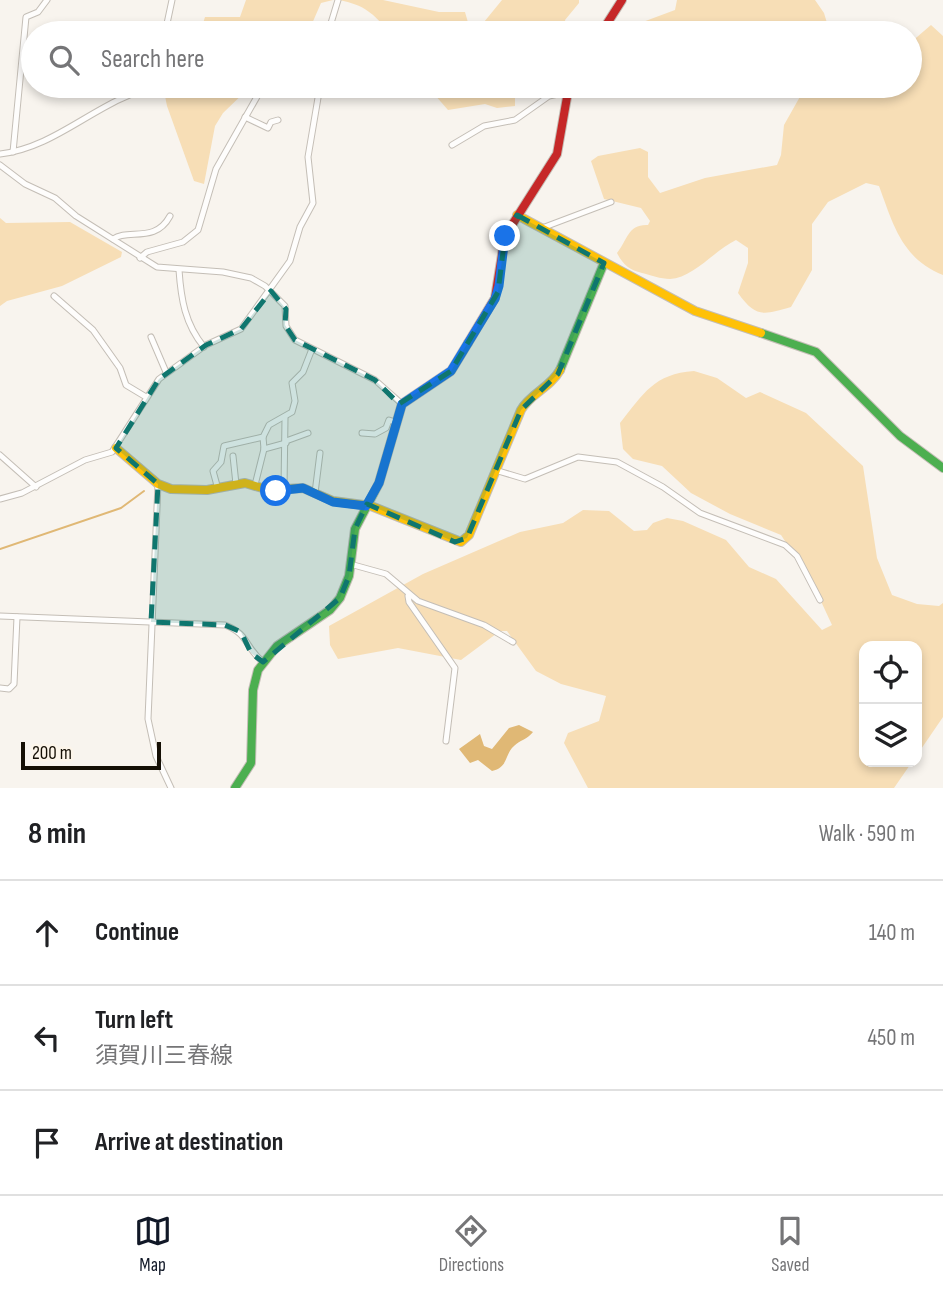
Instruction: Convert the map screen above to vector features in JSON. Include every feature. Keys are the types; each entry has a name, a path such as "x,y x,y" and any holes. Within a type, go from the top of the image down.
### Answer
{"street":[{"path":"26,21 26,17 38,12 47,0"},
{"path":"168,21 172,0"},
{"path":"332,21 338,0"},
{"path":"609,21 622,0"},
{"path":"13,152 21,69"},
{"path":"0,154 47,141 122,98"},
{"path":"140,258 147,251 183,242 198,230 216,169 256,98"},
{"path":"0,499 36,487 85,460 104,456 116,449 127,424 166,372 204,346 242,329 290,261 300,227 313,203 308,157 318,98"},
{"path":"452,145 484,125 515,120 546,98"},
{"path":"235,788 251,763 253,690 263,662 284,640 330,610 344,590 350,564 351,541 379,483 402,404 449,373 498,292 505,236 556,154 566,98"},
{"path":"245,117 268,128 271,122 278,120"},
{"path":"0,165 25,184 55,198 68,211 161,269 241,276 258,282 271,291 286,309 288,332 295,340 375,380 402,404"},
{"path":"542,228 611,202"},
{"path":"517,215 695,311 816,352 852,385 900,436 943,468"},
{"path":"113,239 121,235 139,236 158,229 170,216"},
{"path":"116,449 158,484 171,489 218,489 236,484 255,485 270,490 303,488 333,502 366,506 461,542 469,535 525,402 558,374 604,262"},
{"path":"179,270 186,317 194,334 204,346"},
{"path":"54,296 93,330 120,369 126,385 146,397"},
{"path":"151,337 166,372"},
{"path":"255,485 264,449 263,437 269,425 285,418 294,407 292,383 303,372 312,349"},
{"path":"284,489 285,418"},
{"path":"362,433 375,434 386,428 389,420 395,422"},
{"path":"264,449 308,432"},
{"path":"218,489 213,471 221,462 224,446 263,437"},
{"path":"315,493 320,453"},
{"path":"0,455 36,487"},
{"path":"233,457 236,484"},
{"path":"495,470 525,479 578,457 617,462 663,487 700,513 785,544 797,556 820,600"},
{"path":"158,484 148,725 156,756 171,788"},
{"path":"350,564 386,574 408,596 485,625 513,642"},
{"path":"408,596 409,602 455,667 446,741"},
{"path":"0,616 233,628 247,639 251,653 263,662"},
{"path":"0,688 9,689 14,684 17,617"}],"highlighted area":[{"path":"517,215 604,263 558,374 521,410 467,538 455,542 367,504 355,529 349,576 340,598 263,662 251,653 241,632 225,625 151,622 158,484 116,448 159,379 206,345 241,329 271,291 286,309 285,325 295,340 375,380 399,404 451,371 498,292 505,236"}],"shaded area":[{"path":"246,0 333,0 321,3 313,21 204,21 205,17 240,17"},
{"path":"339,0 383,0 439,12 465,12 468,21 379,21 355,4"},
{"path":"502,0 579,0 565,21 485,21"},
{"path":"677,0 815,0 826,21 645,21 675,10"},
{"path":"931,25 943,36 943,275 929,268 908,250 895,227 879,186 866,183 828,202 812,224 812,270 791,307 767,313 755,311 744,301 738,293 748,263 748,248 736,240 687,274 670,279 638,272 622,261 617,253 629,233 636,227 648,225 650,221 641,208 604,199 591,161 598,156 640,148 648,152 648,177 660,193 705,178 777,165 781,155 784,125 799,98 922,98 922,33"},
{"path":"165,98 239,98 223,113 215,126 204,184 194,181"},
{"path":"438,98 515,98 515,106 497,108 485,104 448,110"},
{"path":"0,218 6,223 70,222 122,252 121,257 62,286 7,301 0,306"},
{"path":"694,371 717,378 746,398 760,392 806,413 863,466 877,558 892,595 917,604 939,606 943,603 943,717 922,748 922,641 859,641 859,767 909,767 894,788 588,788 564,743 568,733 599,721 606,696 561,684 536,671 507,631 500,631 461,660 398,648 338,659 330,645 329,626 423,574 520,532 563,523 583,510 609,511 634,531 647,530 653,523 667,518 683,521 726,540 749,567 776,579 822,630 832,625 812,582 781,535 730,514 691,493 662,466 633,459 623,449 620,423 651,387 680,373"},
{"path":"519,725 533,732 514,746 501,767 492,771 478,760 470,763 459,749 480,734 484,746 492,749 509,728"}],"waterway":[{"path":"0,549 121,508 144,491"}],"traffic: fast":[{"path":"560,370 604,263"},
{"path":"761,333 816,352 900,436 943,468"},
{"path":"235,788 251,763 253,690 258,670 277,646 330,610 340,598 349,576 355,529 379,483 402,404 451,371 468,343"}],"traffic: slow":[{"path":"517,215 695,311 761,333"},
{"path":"116,448 158,484 171,489 207,490 245,483 269,490 303,488 333,501 371,506 461,542 469,535 521,410 560,370"}],"traffic: jam":[{"path":"609,21 622,0"},
{"path":"468,343 495,298 505,236 557,154 567,98"}],"route":[{"path":"276,491 303,488 333,502 366,506 379,483 402,404 451,371 495,299 505,236"}]}
